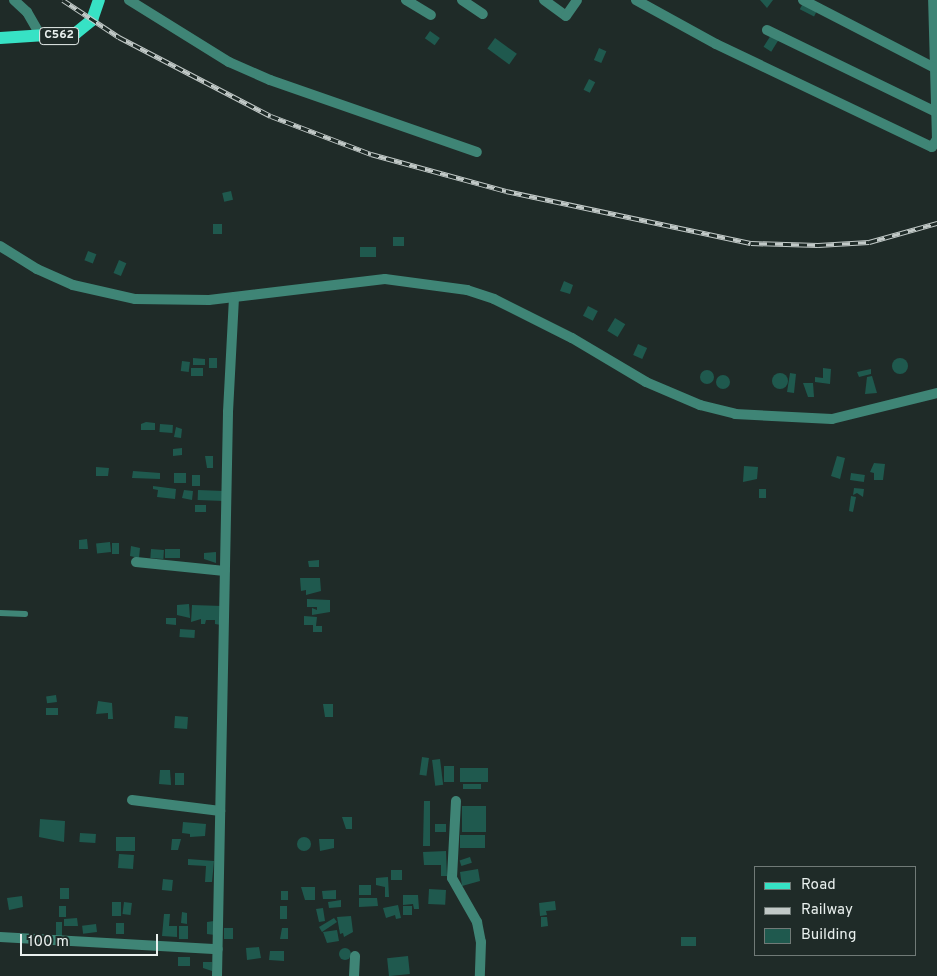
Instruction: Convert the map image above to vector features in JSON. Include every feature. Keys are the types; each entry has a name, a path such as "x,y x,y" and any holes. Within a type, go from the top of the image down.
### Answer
{"main road":[{"name":"C562","path":"0,38 68,35 83,29 92,20 99,0"}],"street":[{"path":"14,0 27,12 41,36"},
{"path":"129,0 175,31 253,73 325,102 477,152"},
{"path":"406,0 431,15"},
{"path":"462,0 483,14"},
{"path":"544,0 566,16 577,0"},
{"path":"636,0 716,44 932,147 936,143 933,0"},
{"path":"803,0 935,68"},
{"path":"767,30 936,112"},
{"path":"0,246 38,269 91,291 159,301 234,297 385,279 468,290 494,299 572,338 646,382 700,405 735,414 832,419 937,393"},
{"path":"217,976 225,571 234,297"},
{"path":"136,562 225,571"},
{"path":"132,800 220,811"},
{"path":"456,801 452,878 477,922 481,942 480,976"},
{"path":"0,937 218,949"},
{"path":"354,976 355,956"}],"lane":[{"path":"0,613 25,614"}],"building":[{"path":"760,0 773,0 767,8"},
{"path":"803,3 817,10 814,17 800,9"},
{"path":"430,31 440,38 435,45 425,38"},
{"path":"771,35 779,40 771,52 764,47"},
{"path":"495,38 517,54 509,64 487,49"},
{"path":"599,48 606,51 601,63 594,60"},
{"path":"589,79 595,82 590,93 584,90"},
{"path":"231,191 233,200 224,202 222,193"},
{"path":"213,224 222,224 222,234 213,234"},
{"path":"393,237 404,237 404,246 393,246"},
{"path":"360,247 376,247 376,257 360,257"},
{"path":"88,251 96,254 93,264 84,260"},
{"path":"119,260 126,263 121,276 114,273"},
{"path":"564,281 573,285 570,294 560,291"},
{"path":"588,306 598,311 593,321 583,316"},
{"path":"615,318 625,324 618,337 607,331"},
{"path":"638,344 647,348 642,359 633,355"},
{"path":"193,358 205,359 205,365 193,365"},
{"path":"209,358 217,358 217,368 209,368"},
{"path":"900,358 908,366 900,374 892,366"},
{"path":"182,361 190,362 189,372 181,371"},
{"path":"191,368 203,368 203,376 191,376"},
{"path":"823,368 831,369 830,384 815,382 815,377 823,378"},
{"path":"871,369 871,374 859,377 857,372"},
{"path":"704,370 710,370 714,377 710,384 704,384 700,380 700,374"},
{"path":"780,373 786,375 788,381 786,387 780,389 774,387 772,381 774,375"},
{"path":"790,373 796,374 794,393 787,392"},
{"path":"723,375 728,377 730,382 728,387 723,389 718,387 716,382 718,377"},
{"path":"872,376 877,393 865,394 867,377"},
{"path":"803,383 813,383 814,397 808,397"},
{"path":"146,422 155,423 155,430 141,430 141,424"},
{"path":"160,424 173,425 172,433 159,432"},
{"path":"176,427 182,429 181,438 174,437"},
{"path":"182,448 182,455 173,456 173,449"},
{"path":"205,456 213,456 213,468 207,468"},
{"path":"837,456 845,458 840,479 831,476"},
{"path":"874,463 885,464 883,480 874,480 874,473 870,472"},
{"path":"744,466 758,467 757,479 743,482"},
{"path":"96,467 109,468 108,476 96,476"},
{"path":"133,471 160,473 160,479 132,478"},
{"path":"174,473 186,473 186,483 174,483"},
{"path":"851,473 865,475 864,482 850,480"},
{"path":"192,475 200,475 200,486 192,486"},
{"path":"153,486 176,489 175,499 157,497 158,490 153,489"},
{"path":"854,488 864,489 863,497 857,493 853,495"},
{"path":"759,489 766,489 766,498 759,498"},
{"path":"184,490 193,491 192,500 182,498"},
{"path":"198,490 224,491 224,501 198,500"},
{"path":"851,496 856,497 853,512 849,511"},
{"path":"195,505 206,505 206,512 195,512"},
{"path":"87,539 88,549 79,549 79,540"},
{"path":"110,542 111,552 97,553 96,543"},
{"path":"112,543 119,543 119,554 112,554"},
{"path":"131,546 140,548 139,558 130,556"},
{"path":"151,549 164,550 163,559 150,558"},
{"path":"165,549 180,549 180,558 165,558"},
{"path":"216,552 216,563 204,559 204,553"},
{"path":"319,560 319,567 309,567 308,561"},
{"path":"300,578 320,578 321,591 306,595 306,590 301,591"},
{"path":"307,599 330,600 330,612 312,615 312,608 317,610 317,607 307,607"},
{"path":"189,604 190,618 177,615 177,605"},
{"path":"192,605 222,606 221,625 215,624 215,620 206,620 205,624 201,624 201,619 191,622"},
{"path":"304,616 317,617 316,626 322,626 322,632 313,632 313,625 304,625"},
{"path":"166,618 176,618 176,625 166,624"},
{"path":"180,629 195,630 194,638 179,637"},
{"path":"56,695 57,702 47,703 46,696"},
{"path":"98,701 112,703 113,719 108,719 108,713 96,714"},
{"path":"323,704 333,704 333,717 325,717"},
{"path":"46,708 58,708 58,715 46,715"},
{"path":"175,716 188,717 187,729 174,728"},
{"path":"422,757 429,758 426,776 419,775"},
{"path":"440,759 443,785 435,786 432,760"},
{"path":"444,766 454,766 454,782 444,782"},
{"path":"460,768 488,768 488,782 460,782"},
{"path":"160,770 170,770 171,785 159,784"},
{"path":"175,773 184,773 184,785 175,785"},
{"path":"463,784 481,784 481,789 463,789"},
{"path":"424,801 430,801 430,846 423,846"},
{"path":"462,806 486,806 486,832 462,832"},
{"path":"342,817 352,817 352,829 346,829"},
{"path":"40,819 65,821 64,842 39,837"},
{"path":"183,822 206,824 205,836 190,837 190,834 182,833"},
{"path":"435,824 446,824 446,832 435,832"},
{"path":"80,833 96,834 95,843 79,842"},
{"path":"460,835 485,835 485,848 460,848"},
{"path":"116,837 135,837 135,851 116,851"},
{"path":"301,837 307,837 311,844 307,851 301,851 297,847 297,841"},
{"path":"172,839 181,839 178,850 171,850"},
{"path":"319,839 334,839 334,848 320,851"},
{"path":"446,851 447,876 441,876 441,865 424,865 423,852"},
{"path":"119,854 134,855 133,869 118,868"},
{"path":"470,857 472,863 461,866 460,860"},
{"path":"188,859 214,861 212,882 205,882 206,866 188,865"},
{"path":"478,869 480,881 462,886 460,872"},
{"path":"391,870 402,870 402,880 391,880"},
{"path":"388,877 389,897 385,897 385,887 376,885 376,878"},
{"path":"163,879 173,880 172,891 162,890"},
{"path":"359,885 371,885 371,895 359,895"},
{"path":"301,887 315,887 315,900 305,900"},
{"path":"60,888 69,888 69,899 60,899"},
{"path":"429,889 446,890 445,905 428,904"},
{"path":"336,890 336,899 323,899 322,891"},
{"path":"281,891 288,891 288,900 281,900"},
{"path":"403,895 418,895 419,909 414,909 413,904 403,905"},
{"path":"22,896 23,907 9,910 7,898"},
{"path":"359,898 377,898 378,906 359,907"},
{"path":"341,900 341,907 329,908 328,902"},
{"path":"555,901 556,910 546,911 547,915 540,916 539,903"},
{"path":"112,902 121,902 121,916 112,916"},
{"path":"124,902 132,903 130,915 123,914"},
{"path":"398,905 401,918 396,919 395,915 386,918 383,908"},
{"path":"59,906 66,906 66,917 59,917"},
{"path":"280,906 287,906 287,919 280,919"},
{"path":"403,906 412,906 412,915 403,915"},
{"path":"323,908 325,921 319,922 316,909"},
{"path":"182,912 187,913 187,924 181,923"},
{"path":"164,914 170,914 169,926 177,926 177,937 162,936"},
{"path":"351,916 353,932 344,937 343,933 340,934 337,917"},
{"path":"541,917 547,917 548,926 541,927"},
{"path":"77,918 78,926 64,926 64,919"},
{"path":"334,918 337,922 322,932 319,927"},
{"path":"214,921 215,935 207,934 207,922"},
{"path":"56,922 62,922 62,937 56,937"},
{"path":"116,923 124,923 124,934 116,934"},
{"path":"96,924 97,932 83,934 82,926"},
{"path":"179,926 188,926 188,939 179,939"},
{"path":"224,928 233,928 233,939 224,939"},
{"path":"282,928 288,928 288,939 280,939"},
{"path":"337,930 339,941 327,943 323,932"},
{"path":"681,937 696,937 696,946 681,946"},
{"path":"259,947 261,958 247,960 246,948"},
{"path":"343,948 347,948 351,954 347,960 343,960 339,956 339,952"},
{"path":"270,951 284,951 284,961 269,960"},
{"path":"408,956 410,974 389,976 387,958"},
{"path":"178,957 190,957 190,966 178,966"},
{"path":"203,962 212,962 212,971 203,968"}],"railway":[{"path":"63,0 119,37 271,116 371,154 506,191 751,243 818,245 869,242 937,223"}]}
